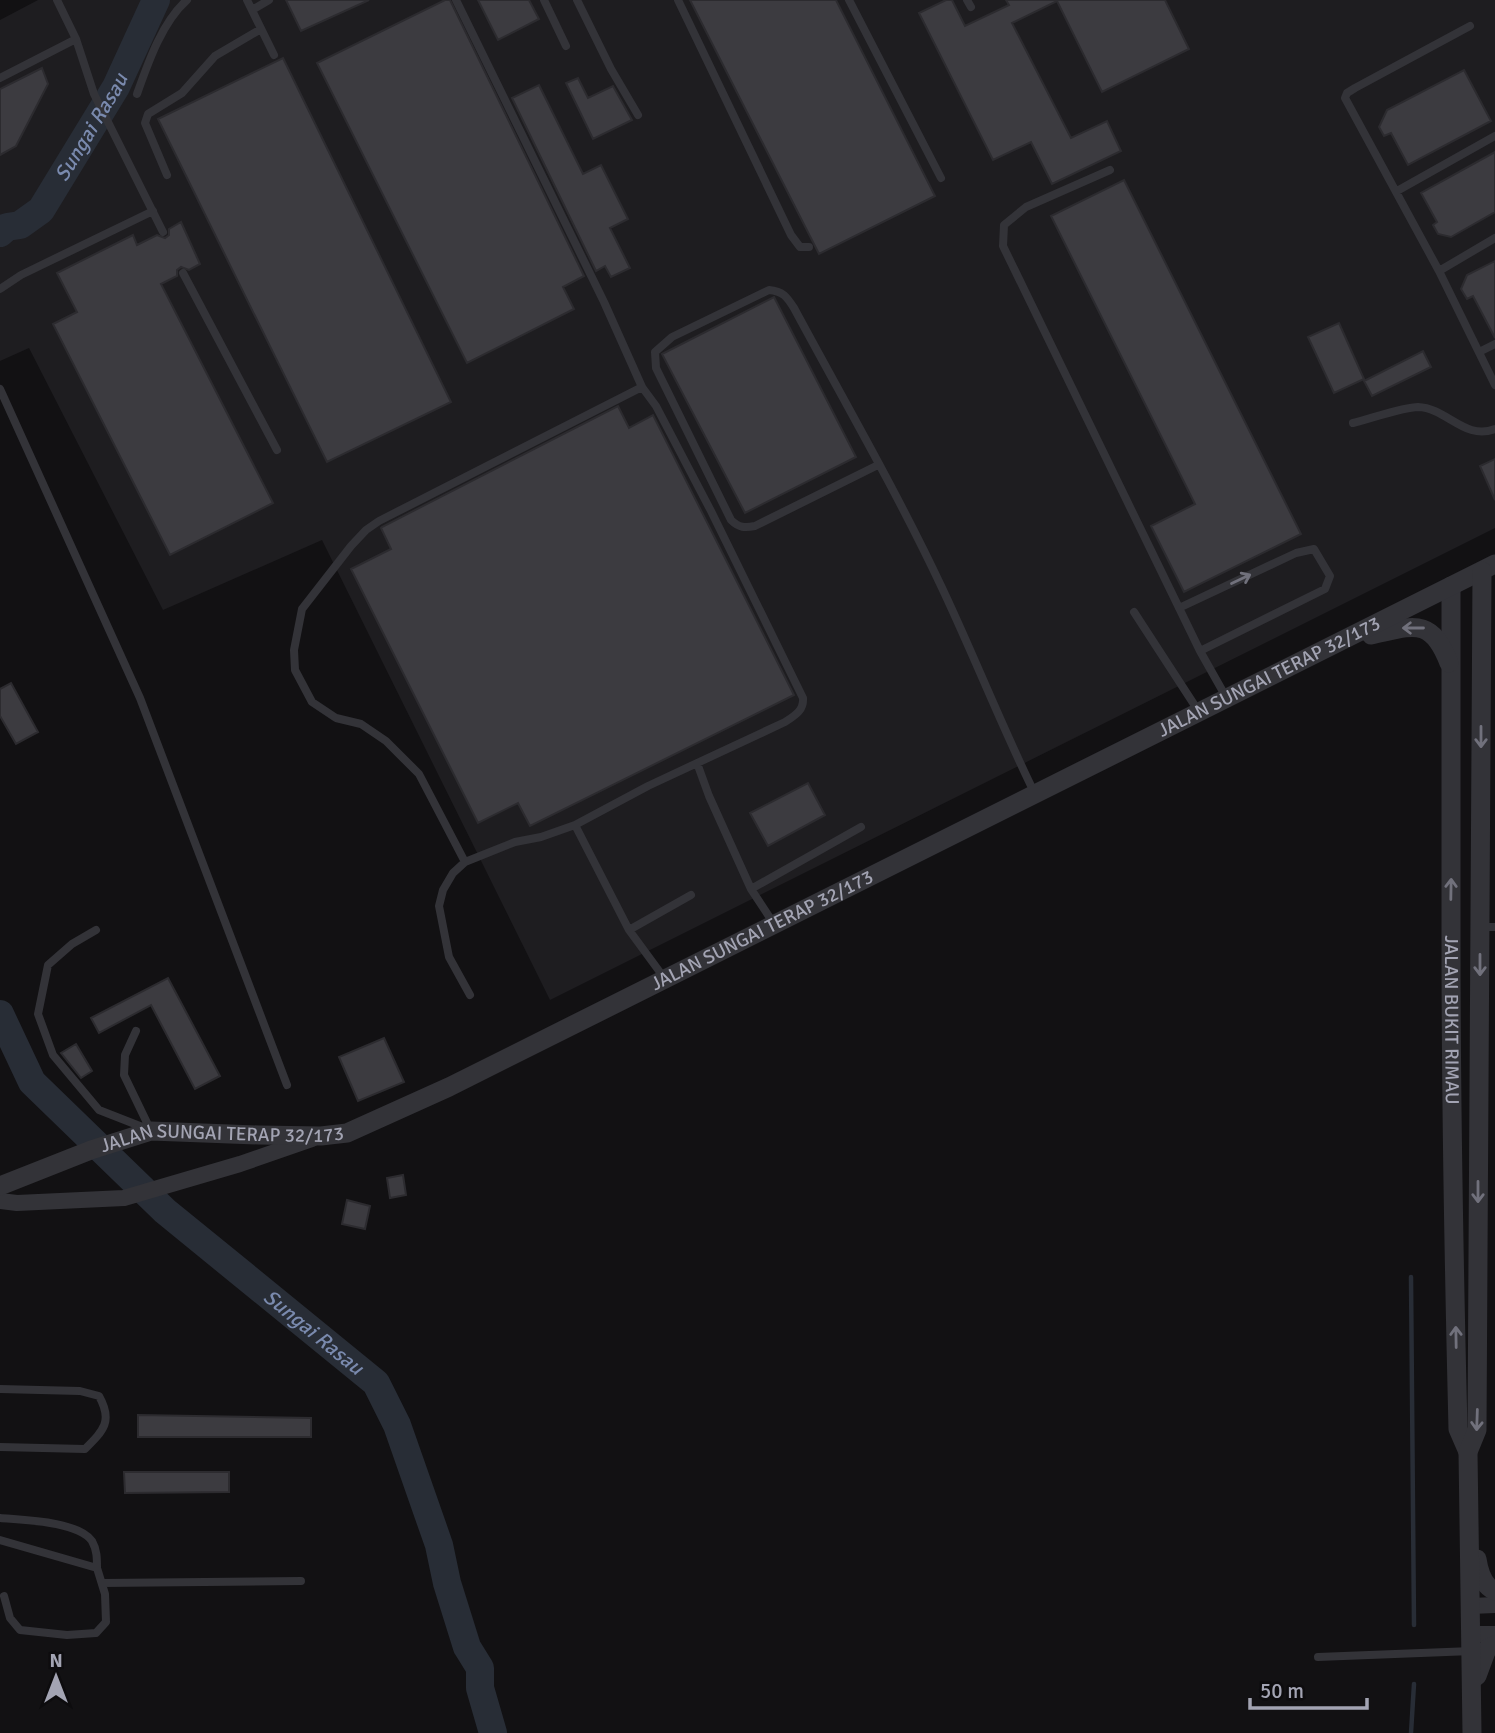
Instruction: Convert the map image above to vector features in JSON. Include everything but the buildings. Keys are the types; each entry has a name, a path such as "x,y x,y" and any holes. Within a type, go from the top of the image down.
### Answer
{"street":[{"name":"JALAN SUNGAI TERAP 32/173","path":"0,1186 91,1150 151,1131 321,1136 347,1133 438,1092 1489,567"},
{"name":"JALAN BUKIT RIMAU","path":"1468,1452 1477,1430 1487,927 1481,669 1489,567"},
{"name":"JALAN BUKIT RIMAU","path":"1451,586 1454,1253 1458,1429 1468,1452 1472,1733"},
{"path":"1481,669 1488,610 1495,588"},
{"path":"1342,640 1405,627 1422,627 1436,636 1444,649 1453,675"},
{"path":"0,1201 17,1203 124,1198 321,1136"},
{"path":"1470,1510 1478,1566 1483,1581 1495,1591"},
{"path":"1471,1606 1495,1605"},
{"path":"1472,1643 1495,1634"},
{"path":"1472,1693 1483,1658 1487,1650 1495,1645"}],"lane":[{"path":"57,0 76,39 94,93 163,232"},
{"path":"137,94 166,28 187,0"},
{"path":"247,0 274,55"},
{"path":"252,10 269,0"},
{"path":"456,0 604,302 642,387 656,406 711,511 803,698 800,710 785,722 648,786 575,825 541,837 515,842 465,862 453,873 443,890 439,906 449,957 470,995"},
{"path":"544,0 566,46"},
{"path":"577,0 611,69 638,115"},
{"path":"678,0 791,234 800,247 809,247"},
{"path":"849,0 940,178"},
{"path":"694,31 702,25"},
{"path":"1470,26 1355,88 1347,93 1345,98 1439,271 1495,385"},
{"path":"167,175 145,123 148,114 182,93 215,56 261,29"},
{"path":"0,78 76,39"},
{"path":"1397,191 1495,136"},
{"path":"1110,170 1026,207 1004,225 1003,246 1200,651 1227,698"},
{"path":"0,289 21,275 153,211"},
{"path":"1439,271 1495,238"},
{"path":"183,273 277,450"},
{"path":"878,465 755,526 736,526 656,368 656,352 672,337 733,305 769,290 781,291 794,308 878,465 942,589 1035,794"},
{"path":"1479,352 1495,344"},
{"path":"465,862 419,774 386,741 360,724 336,719 312,702 301,686 295,670 294,650 302,609 351,546 379,521 642,387"},
{"path":"0,389 140,698 287,1085"},
{"path":"1353,423 1417,407 1439,412 1465,430 1495,429"},
{"path":"1179,608 1296,553 1314,549 1330,576 1325,589 1200,651"},
{"path":"1134,612 1199,712"},
{"path":"697,763 714,808 751,889 774,924"},
{"path":"575,825 629,930 665,979"},
{"path":"751,889 861,827"},
{"path":"629,930 691,895"},
{"path":"96,930 72,944 48,965 38,1014 53,1055 99,1110 151,1131"},
{"path":"136,1031 125,1055 124,1075 151,1131"},
{"path":"0,1389 80,1391 99,1396 106,1409 106,1423 100,1434 85,1448 0,1447"},
{"path":"0,1518 52,1524 80,1532 90,1538 97,1552 97,1568 105,1594 106,1622 96,1633 67,1635 20,1630 10,1618 4,1595"},
{"path":"0,1540 97,1568"},
{"path":"102,1583 300,1581"},
{"path":"1318,1657 1472,1643"}],"shaded area":[{"path":"38,0 1495,0 1495,528 550,1000 322,540 163,610 29,348 0,361 0,20"}],"waterway":[{"name":"Sungai Rasau","path":"0,233 7,227 20,225 41,210 116,87 156,0"},
{"name":"Sungai Rasau","path":"0,1014 32,1082 165,1211 376,1383 397,1425 439,1545 447,1583 467,1647 480,1668 480,1688 493,1733"},
{"path":"1411,1277 1414,1625"},
{"path":"1411,1733 1414,1684"}]}
